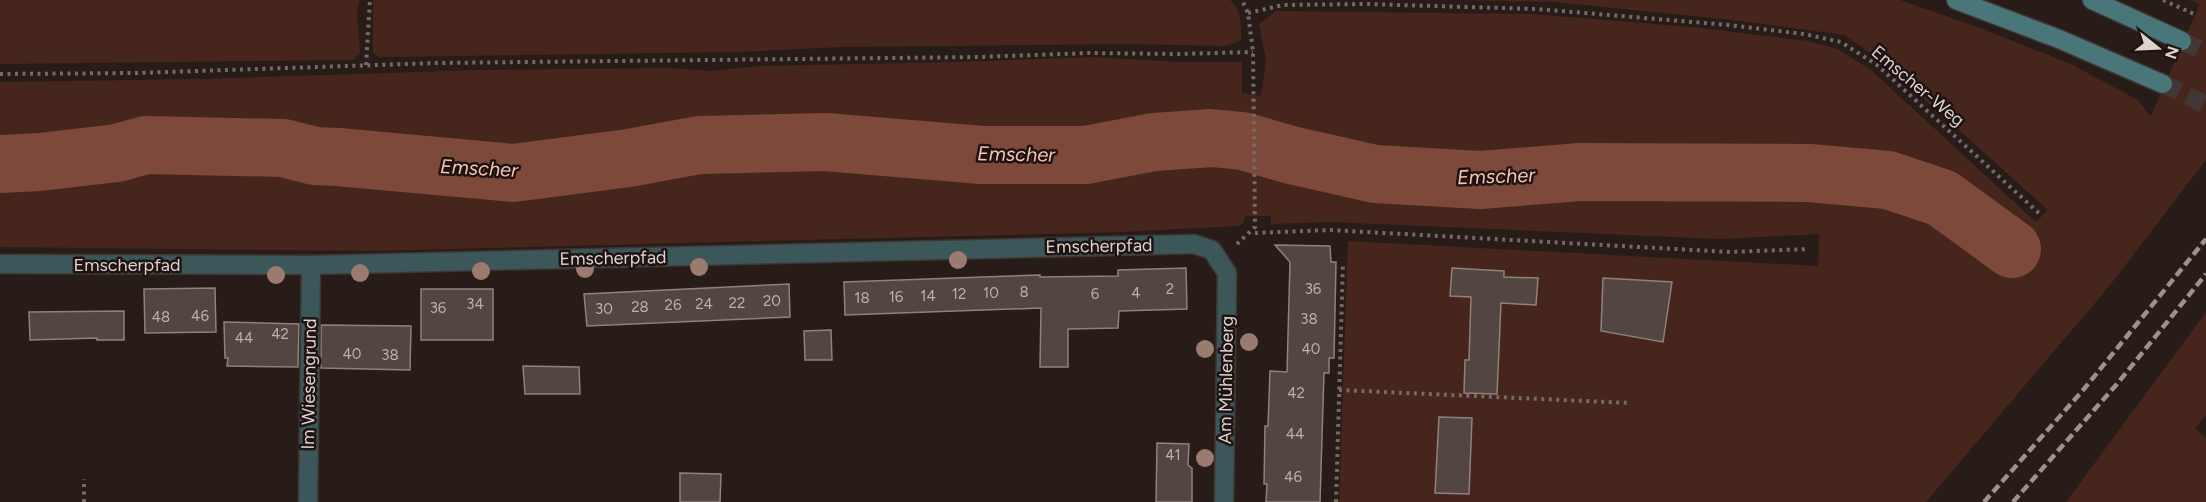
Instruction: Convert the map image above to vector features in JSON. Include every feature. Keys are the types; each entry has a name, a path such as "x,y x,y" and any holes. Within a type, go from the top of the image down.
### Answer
{"main road":[{"path":"1956,0 2059,39 2163,84"},
{"path":"2092,0 2182,41"}],"street":[{"name":"Emscherpfad","path":"0,264 311,266 1194,244 1212,250 1220,260"},
{"name":"Am Mühlenberg","path":"1220,260 1227,273 1228,310 1224,502"},
{"name":"Im Wiesengrund","path":"308,502 311,266"}],"path":[{"path":"366,65 370,0"},
{"path":"1242,0 1248,13 1253,52 1256,227"},
{"path":"2163,0 2193,14"},
{"name":"Emscher-Weg","path":"1248,13 1283,5 1331,4 1537,9 1728,25 1804,34 1841,42 1877,65 2042,216"},
{"path":"0,74 137,73 366,65 979,57 1090,52 1177,54 1253,52"},
{"path":"1255,233 1330,230 1730,252 1809,249"},
{"path":"1336,502 1343,262"},
{"path":"1339,390 1630,403"},
{"path":"84,479 84,502"}],"shaded area":[{"path":"0,0 360,0 357,9 360,53 353,60 0,64"},
{"path":"373,0 1230,0 1239,14 1241,41 1224,46 1126,44 842,47 736,52 379,57 373,52"},
{"path":"1459,0 1900,0 1983,29 2073,65 2136,99 2151,116 2200,4 2191,0 2206,0 2206,160 2111,284 1926,502 1339,502 1348,241 1818,266 1819,234 1720,239 1331,222 1271,224 1271,216 1245,216 1244,222 1238,226 1122,232 372,251 0,247 0,82 203,79 479,70 670,68 710,71 761,66 1094,57 1179,62 1242,62 1242,93 1261,96 1266,60 1259,24 1276,11 1532,14 1692,27 1808,41 1838,49 1871,70 2036,222 2048,210 1882,61 1844,35 1733,20 1554,2"},
{"path":"2206,312 2206,415 2195,428 2206,438 2206,502 2066,502"}],"building":[{"path":"1275,245 1330,246 1331,262 1336,262 1334,358 1329,358 1329,373 1324,373 1320,502 1266,502 1265,426 1268,426 1270,371 1287,372 1290,262"},
{"path":"1186,268 1187,309 1119,311 1118,328 1068,329 1068,367 1040,367 1041,308 845,315 844,282 1040,275 1040,277 1118,276 1118,270"},
{"path":"1452,268 1504,271 1504,277 1538,278 1536,305 1501,303 1497,394 1464,393 1465,360 1469,360 1471,297 1450,296"},
{"path":"1603,278 1672,282 1663,342 1601,331"},
{"path":"789,284 790,317 587,326 584,294"},
{"path":"215,288 216,332 145,333 144,289"},
{"path":"421,289 493,289 493,340 421,340"},
{"path":"124,311 124,340 97,340 97,338 30,340 29,312"},
{"path":"224,322 299,324 298,367 227,366"},
{"path":"321,325 411,326 410,370 321,368"},
{"path":"831,330 832,360 805,360 804,331"},
{"path":"523,366 579,367 580,394 525,394"},
{"path":"1439,417 1472,418 1469,494 1435,493"},
{"path":"1157,443 1189,444 1188,465 1192,468 1192,502 1156,502"},
{"path":"680,473 721,474 720,502 680,502"}],"waterway":[{"name":"Emscher","path":"0,164 117,153 146,145 283,148 315,156 513,173 629,158 699,145 825,142 982,155 1086,155 1154,142 1211,138 1243,141 1291,155 1375,174 1480,180 1580,172 1809,173 1888,180 1942,198 2012,249"}],"tunnel":[{"path":"2182,41 2206,52"},
{"path":"2163,84 2206,105"}],"railway":[{"path":"1984,502 2084,389 2206,239"},
{"path":"2013,502 2117,384 2206,274"}]}
